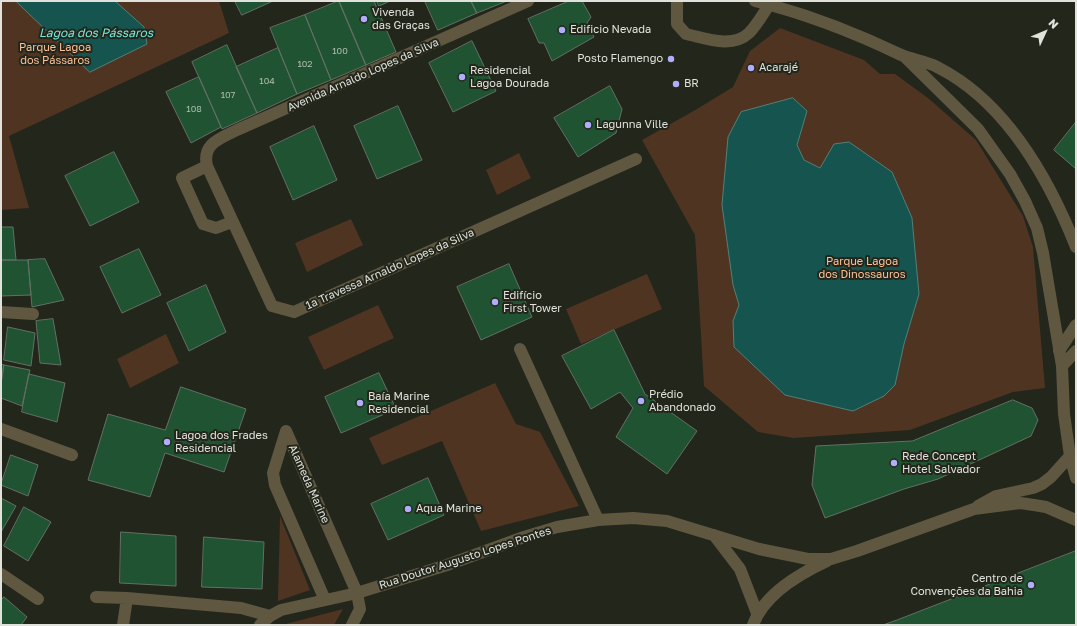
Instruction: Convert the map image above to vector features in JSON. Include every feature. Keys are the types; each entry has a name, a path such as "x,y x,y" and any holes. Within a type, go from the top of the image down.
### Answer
{"street":[{"name":"Avenida Arnaldo Lopes da Silva","path":"206,161 210,146 219,139 237,130 528,1"},
{"path":"677,1 677,24 686,34 727,42 740,40 750,32 770,4"},
{"path":"755,1 770,4 832,23 904,56 939,67 958,80 976,94 1011,129 1033,160 1051,189 1076,247"},
{"path":"904,56 978,129 994,150 1025,201 1037,228 1044,253 1062,366 1064,414 1070,456 1076,478"},
{"name":"1ª Travessa Arnaldo Lopes da Silva","path":"206,161 232,222 272,306 294,312 636,159"},
{"path":"206,161 182,178 203,224 216,228 232,222"},
{"path":"1,312 33,314"},
{"path":"1059,351 1076,325"},
{"path":"520,349 598,520"},
{"path":"1062,366 1076,351"},
{"path":"1,429 72,455"},
{"name":"Alameda Marine","path":"325,600 274,485 273,473 286,431 357,593"},
{"name":"Rua Doutor Augusto Lopes Pontes","path":"260,625 270,616 294,606 357,593 447,565 524,537 557,528 598,520 633,518 667,521 783,555 808,559 831,559 974,509 996,496 1033,488 1042,484 1051,477 1070,456"},
{"name":"Rua Doutor Augusto Lopes Pontes","path":"974,509 1020,503 1046,507 1076,520"},
{"path":"714,535 740,569 757,613"},
{"path":"753,625 757,613 797,576 831,559"},
{"path":"1,574 38,599"},
{"path":"352,625 360,609 357,593"},
{"path":"96,597 127,598 241,608 270,616"},
{"path":"123,625 127,598"}],"green space":[{"name":"Parque Lagoa dos Pássaros","path":"1,1 219,1 229,33 9,136 29,208 1,210"},
{"name":"Parque Lagoa dos Dinossauros","path":"780,28 864,60 880,74 895,74 928,98 976,140 1023,216 1033,247 1045,388 1013,392 910,430 793,438 758,432 704,386 695,235 642,140 733,87 750,51"},
{"path":"519,153 531,178 497,195 486,170"},
{"path":"351,219 363,245 307,272 295,243"},
{"path":"647,274 662,309 581,344 566,309"},
{"path":"378,305 394,338 324,370 308,337"},
{"path":"166,334 179,363 130,388 117,359"},
{"path":"495,383 516,424 540,432 579,506 481,531 442,441 382,465 369,438"},
{"path":"280,516 310,590 278,601"},
{"path":"343,609 334,625 282,625"}],"water":[{"name":"Lagoa dos Pássaros","path":"16,1 115,1 144,27 147,44 90,72"},
{"path":"793,98 807,111 797,145 804,160 820,168 834,144 849,142 892,172 912,218 919,294 904,344 895,385 884,396 853,411 785,395 734,347 733,321 739,305 733,285 722,205 728,137 741,112"}],"building":[{"path":"235,1 273,1 242,15"},
{"name":"Vivenda das Graças","path":"339,1 374,1 396,52 366,65"},
{"path":"339,1 366,65 331,80 305,15"},
{"path":"377,1 390,1 379,6"},
{"path":"425,1 471,1 477,13 438,30"},
{"path":"471,1 507,1 477,13"},
{"name":"Edificio Nevada","path":"569,1 582,1 591,17 587,23 594,37 552,61 544,43 539,43 528,19"},
{"path":"305,15 331,80 297,94 270,28"},
{"name":"Residencial Lagoa Dourada","path":"472,41 496,91 453,112 429,63"},
{"path":"227,45 257,113 222,129 192,62"},
{"path":"278,48 297,94 257,113 236,67"},
{"path":"199,77 221,127 191,143 166,92"},
{"name":"Lagunna Ville","path":"610,86 622,109 616,133 578,157 554,118"},
{"path":"398,106 422,160 377,179 354,126"},
{"path":"1076,122 1076,169 1054,150"},
{"path":"314,126 337,180 293,200 270,147"},
{"path":"114,152 139,202 90,226 65,176"},
{"path":"1,227 13,227 16,260 1,260"},
{"path":"139,249 161,295 122,313 100,267"},
{"path":"45,259 64,300 32,307 28,260"},
{"path":"1,260 28,260 31,295 1,296"},
{"name":"Edifício First Tower","path":"509,264 532,317 481,340 457,287"},
{"path":"206,285 226,332 189,351 167,303"},
{"path":"53,319 61,365 40,363 36,321"},
{"path":"8,327 35,333 31,366 4,360"},
{"name":"Prédio Abandonado","path":"614,330 645,394 697,431 667,474 616,437 633,408 620,392 591,409 562,356"},
{"path":"1,364 4,365 1,384"},
{"path":"4,365 30,370 22,406 1,398 1,384"},
{"name":"Baía Marine Residencial","path":"379,373 396,409 341,433 325,397"},
{"path":"29,374 65,383 57,422 22,412"},
{"name":"Lagoa dos Frades Residencial","path":"181,387 246,409 224,472 165,453 150,497 88,480 108,414 165,430"},
{"name":"Rede Concept Hotel Salvador","path":"1013,400 1032,408 1038,420 1031,436 938,479 904,489 825,518 812,485 816,446 912,441"},
{"path":"11,455 38,465 28,496 1,485"},
{"name":"Aqua Marine","path":"428,478 444,515 388,540 371,504"},
{"path":"1,498 16,506 1,532"},
{"path":"24,507 51,522 28,561 4,546"},
{"path":"121,532 176,536 176,586 120,583"},
{"path":"204,537 264,542 262,589 202,587"},
{"name":"Centro de Convenções da Bahia","path":"1076,551 1076,625 883,625 897,620"},
{"path":"4,597 27,617 21,625 1,625 1,601"}],"place":[{"name":"Vivenda das Graças","path":"364,19"},
{"name":"Edificio Nevada","path":"562,30"},
{"name":"Posto Flamengo","path":"671,59"},
{"name":"Acarajé","path":"751,68"},
{"name":"Residencial Lagoa Dourada","path":"462,77"},
{"name":"BR","path":"676,84"},
{"name":"Lagunna Ville","path":"588,125"},
{"name":"Edifício First Tower","path":"495,302"},
{"name":"Prédio Abandonado","path":"641,401"},
{"name":"Baía Marine Residencial","path":"360,403"},
{"name":"Lagoa dos Frades Residencial","path":"167,442"},
{"name":"Rede Concept Hotel Salvador","path":"894,463"},
{"name":"Aqua Marine","path":"408,509"},
{"name":"Centro de Convenções da Bahia","path":"1031,585"}]}
